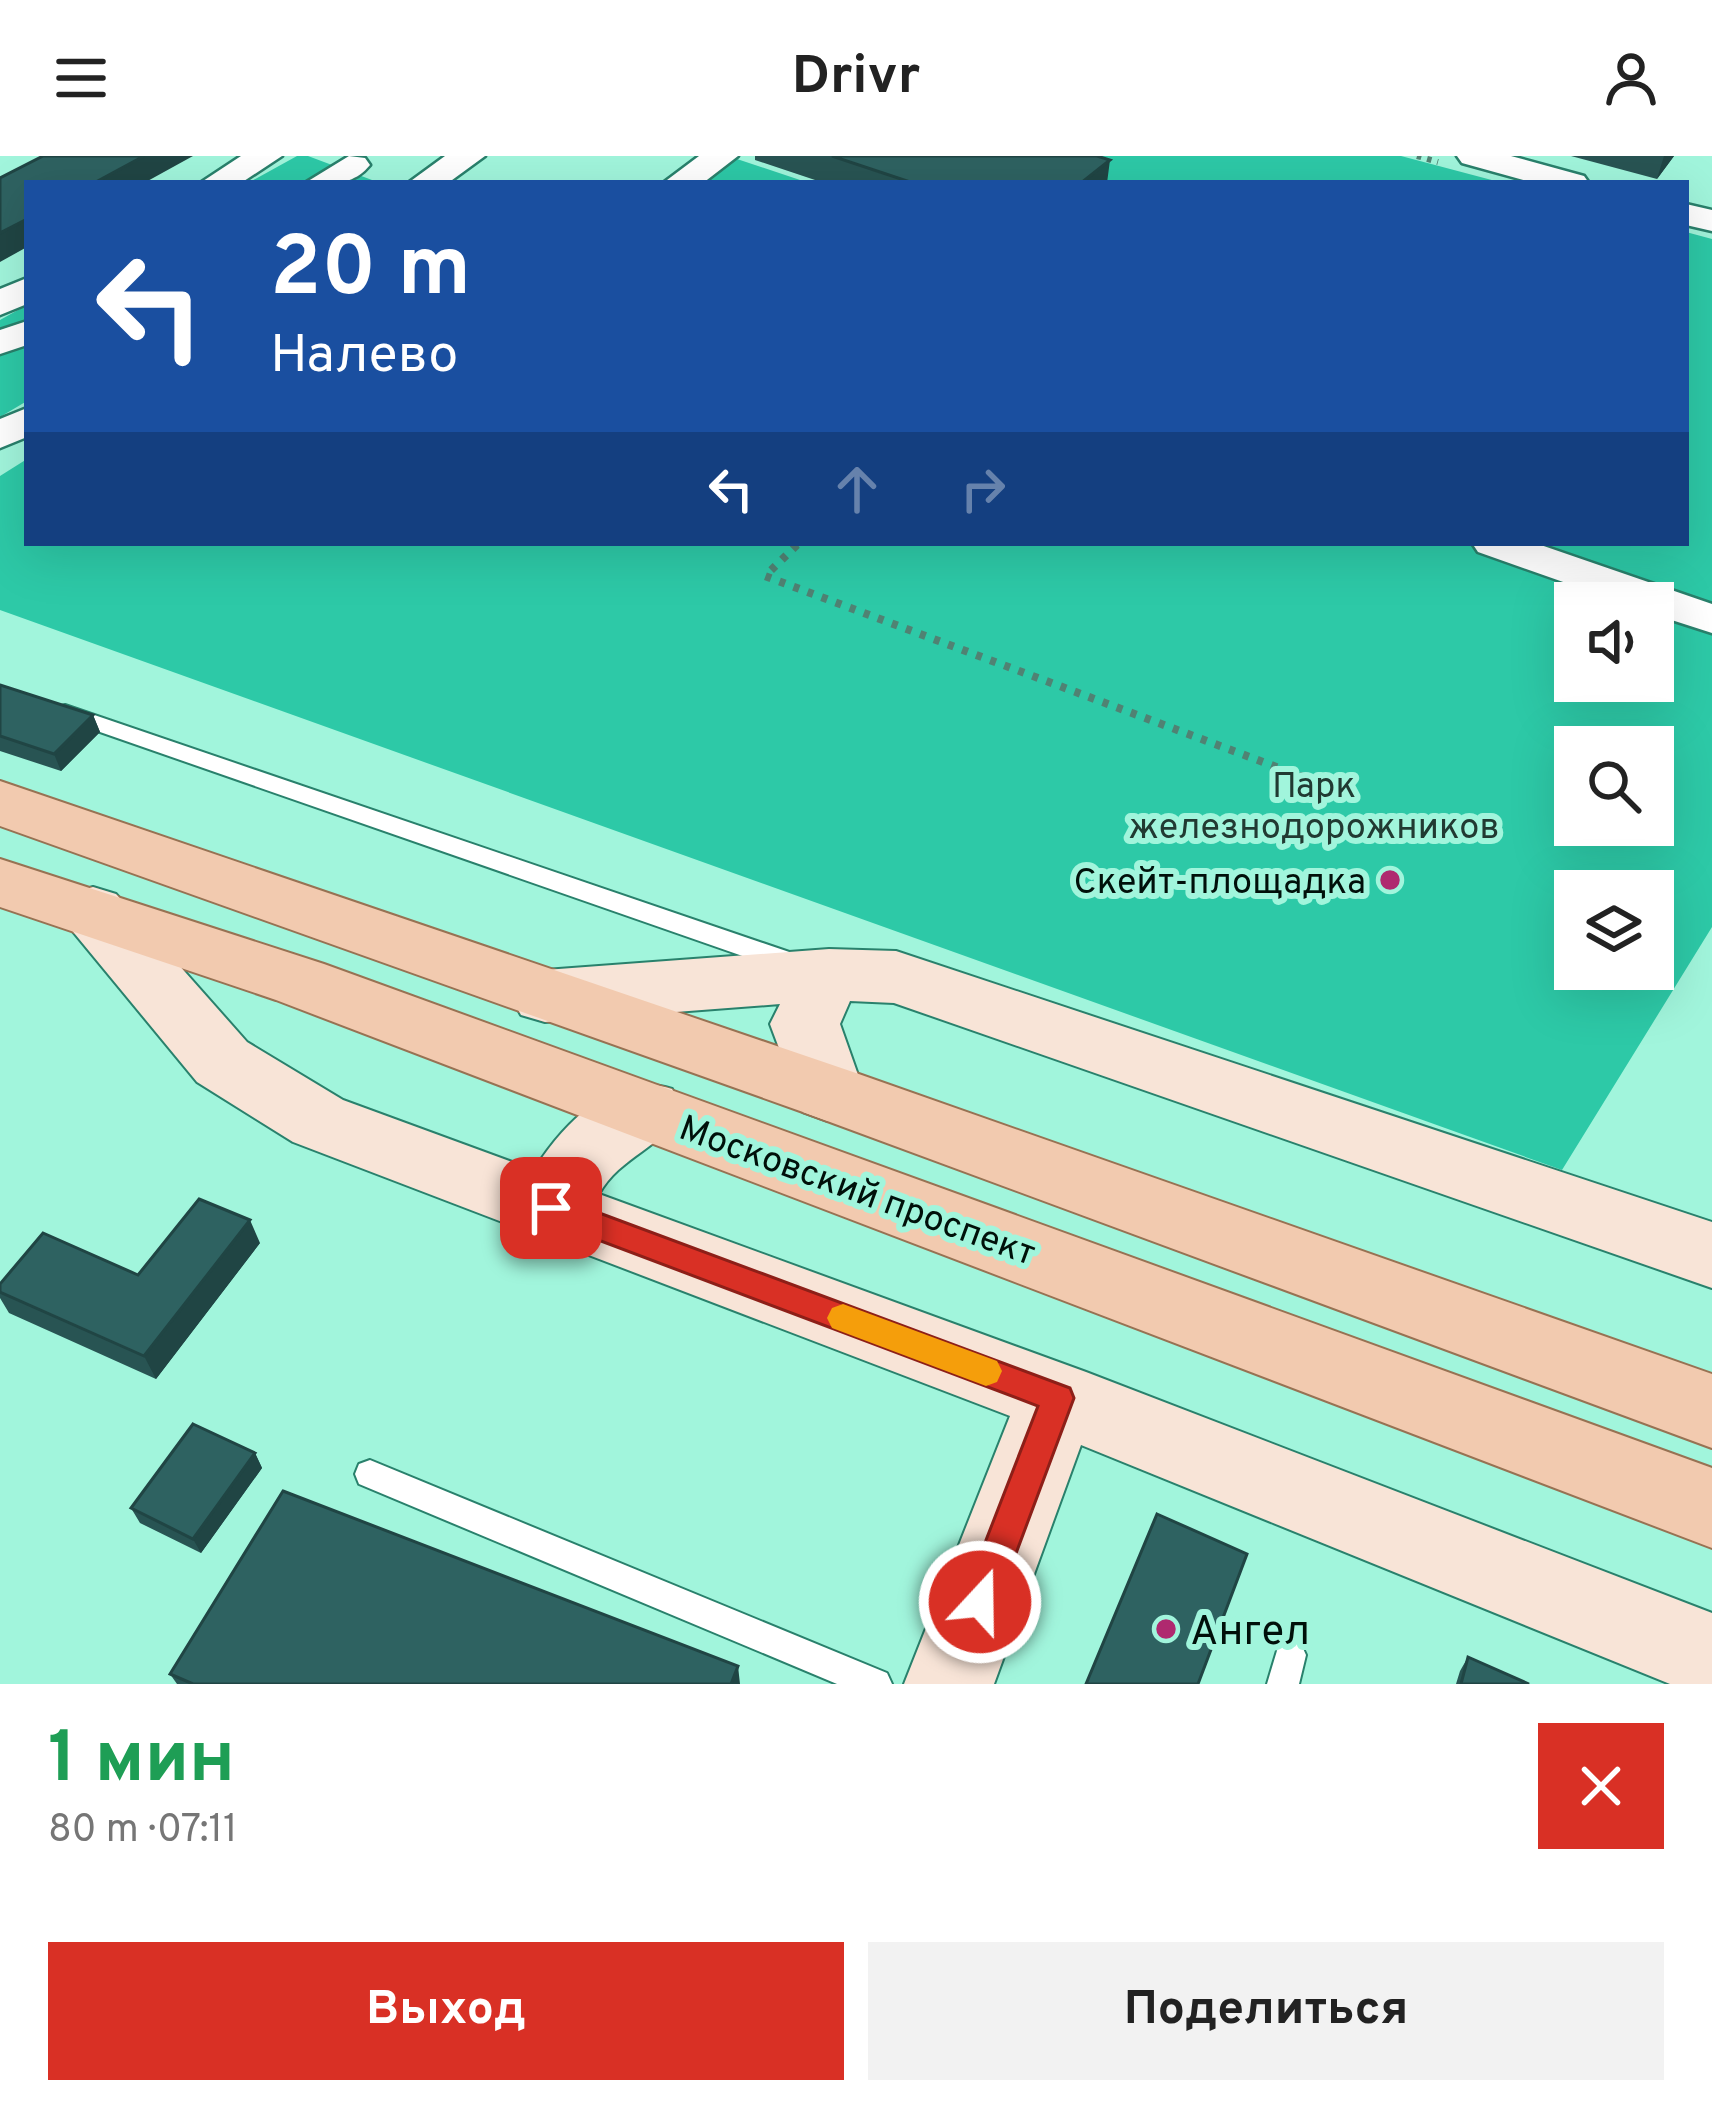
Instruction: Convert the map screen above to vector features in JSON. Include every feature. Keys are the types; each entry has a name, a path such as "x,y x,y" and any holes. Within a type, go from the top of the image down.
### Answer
{"main road":[{"path":"0,803 860,1103 1712,1411"},
{"name":"Московский проспект","path":"2,888 94,911 647,1110 1712,1508"}],"street":[{"path":"222,180 265,156"},
{"path":"430,180 468,156"},
{"path":"685,180 722,156"},
{"path":"1474,156 1561,180"},
{"path":"327,180 353,165"},
{"path":"1502,546 1712,619"},
{"path":"94,911 223,1062 318,1121 1058,1398 1712,1657"},
{"path":"829,975 805,1024 860,1103"},
{"path":"544,996 829,975 896,977 1712,1256"},
{"path":"551,1208 587,1148 647,1110"},
{"path":"950,1684 1058,1398"}],"lane":[{"path":"44,706 829,975"},
{"path":"370,1474 876,1684"}],"path":[{"path":"796,546 765,576 1346,793"}],"green space":[{"path":"297,156 308,156 372,180 253,180"},
{"path":"1007,156 1401,156 1492,180 1083,180"},
{"path":"731,157 800,180 697,180"},
{"name":"Парк железнодорожников","path":"1689,233 1712,239 1712,927 1674,989 1674,870 1554,870 1554,990 1673,990 1562,1170 0,610 0,476 24,461 24,546 1689,546"},
{"path":"24,307 24,403 0,417 0,320"}],"building":[{"path":"43,156 144,156 100,180 24,180 24,221 0,233 0,178"},
{"path":"832,156 1097,156 1110,160 1085,180 904,180"},
{"path":"0,685 93,715 54,754 0,736"},
{"path":"199,1199 250,1220 144,1356 0,1292 0,1284 43,1233 138,1275"},
{"path":"193,1424 255,1453 193,1539 131,1508"},
{"path":"283,1491 738,1666 731,1684 193,1684 170,1674"},
{"name":"Ангел","path":"1157,1514 1247,1554 1198,1684 1086,1684"},
{"path":"1468,1657 1529,1684 1461,1684"}],"slow traffic":[{"path":"843,1318 986,1371"}],"place":[{"name":"Скейт-площадка","path":"1390,880"},
{"name":"Ангел","path":"1166,1629"}],"route":[{"path":"551,1208 1058,1398 980,1602"}]}
